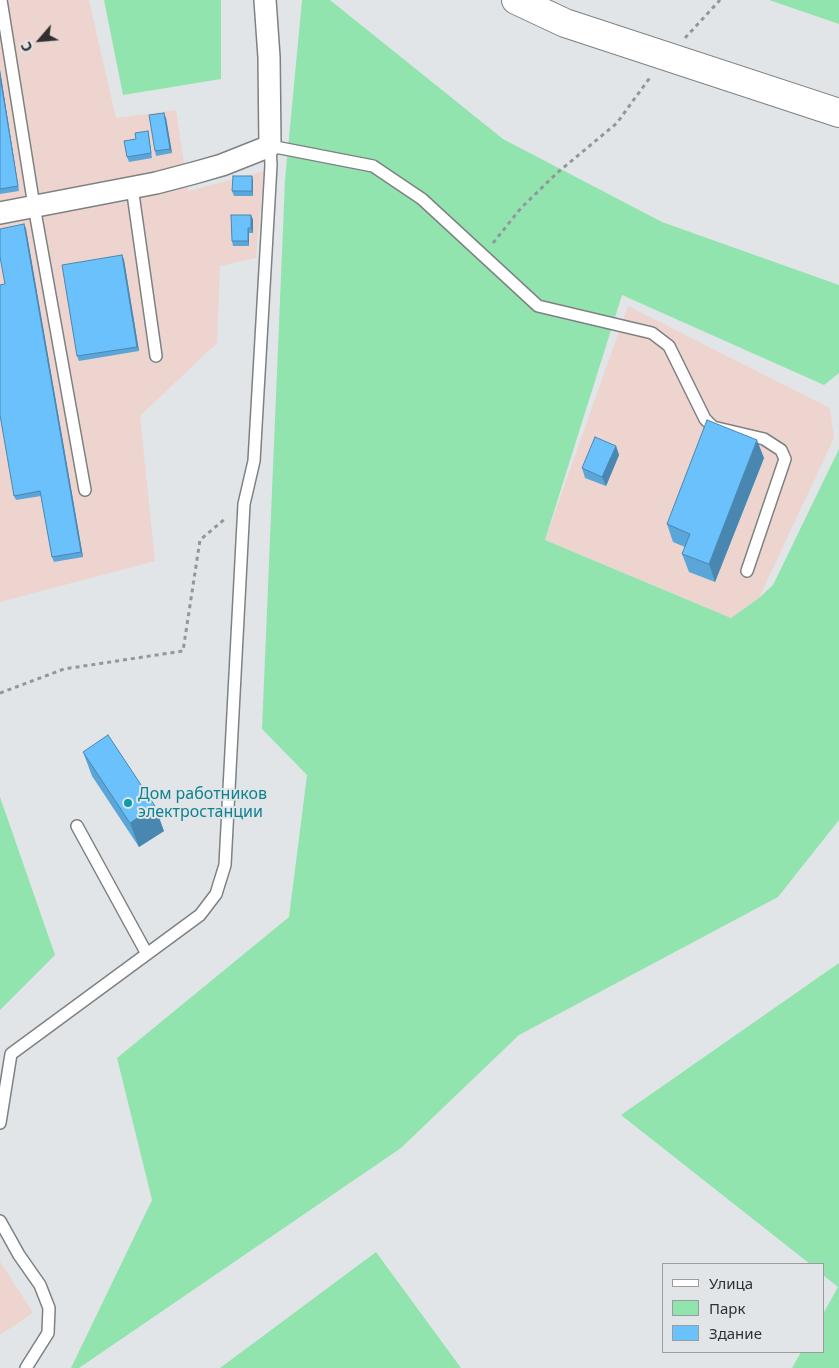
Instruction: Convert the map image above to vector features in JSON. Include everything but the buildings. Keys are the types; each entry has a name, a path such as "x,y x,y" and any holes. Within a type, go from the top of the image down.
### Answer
{"street":[{"path":"0,213 132,188 194,173 222,165 270,146 269,57 265,0"},
{"path":"516,0 565,23 839,113"}],"lane":[{"path":"1,0 34,206 84,490"},
{"path":"0,1061 200,915 216,894 225,865 244,504 254,462 271,165 270,146 373,166 422,199 538,306 652,334 670,346 705,419 713,427 764,439 781,450 785,459 747,571"},
{"path":"132,188 156,356"},
{"path":"77,826 147,954"},
{"path":"0,1123 11,1054"},
{"path":"0,1221 40,1285 49,1308 48,1333 26,1368"}],"path":[{"path":"484,256 521,208 557,174 618,123 647,81 720,0"},
{"path":"0,693 64,669 183,651 200,540 244,504"}],"shaded area":[{"path":"0,0 89,0 116,118 176,110 188,191 264,171 256,258 220,266 217,343 140,416 155,561 0,602"},
{"path":"628,306 830,408 834,438 759,598 731,618 545,540"},
{"path":"0,1261 33,1313 0,1335"}],"green space":[{"path":"104,0 221,0 221,79 123,95"},
{"path":"302,0 330,0 503,139 662,222 839,285 839,373 824,385 622,295 545,540 731,618 759,598 773,585 839,449 839,820 778,897 519,1035 401,1148 79,1368 71,1368 152,1200 117,1058 289,917 307,775 262,729 285,180"},
{"path":"769,0 839,0 839,24"},
{"path":"0,797 55,955 0,1010"},
{"path":"839,963 839,1368 792,1368 800,1353 824,1353 824,1312 838,1287 824,1276 824,1263 809,1263 621,1115"},
{"path":"376,1252 461,1368 220,1368"}],"place":[{"name":"Дом работников электростанции","path":"128,803"}]}
